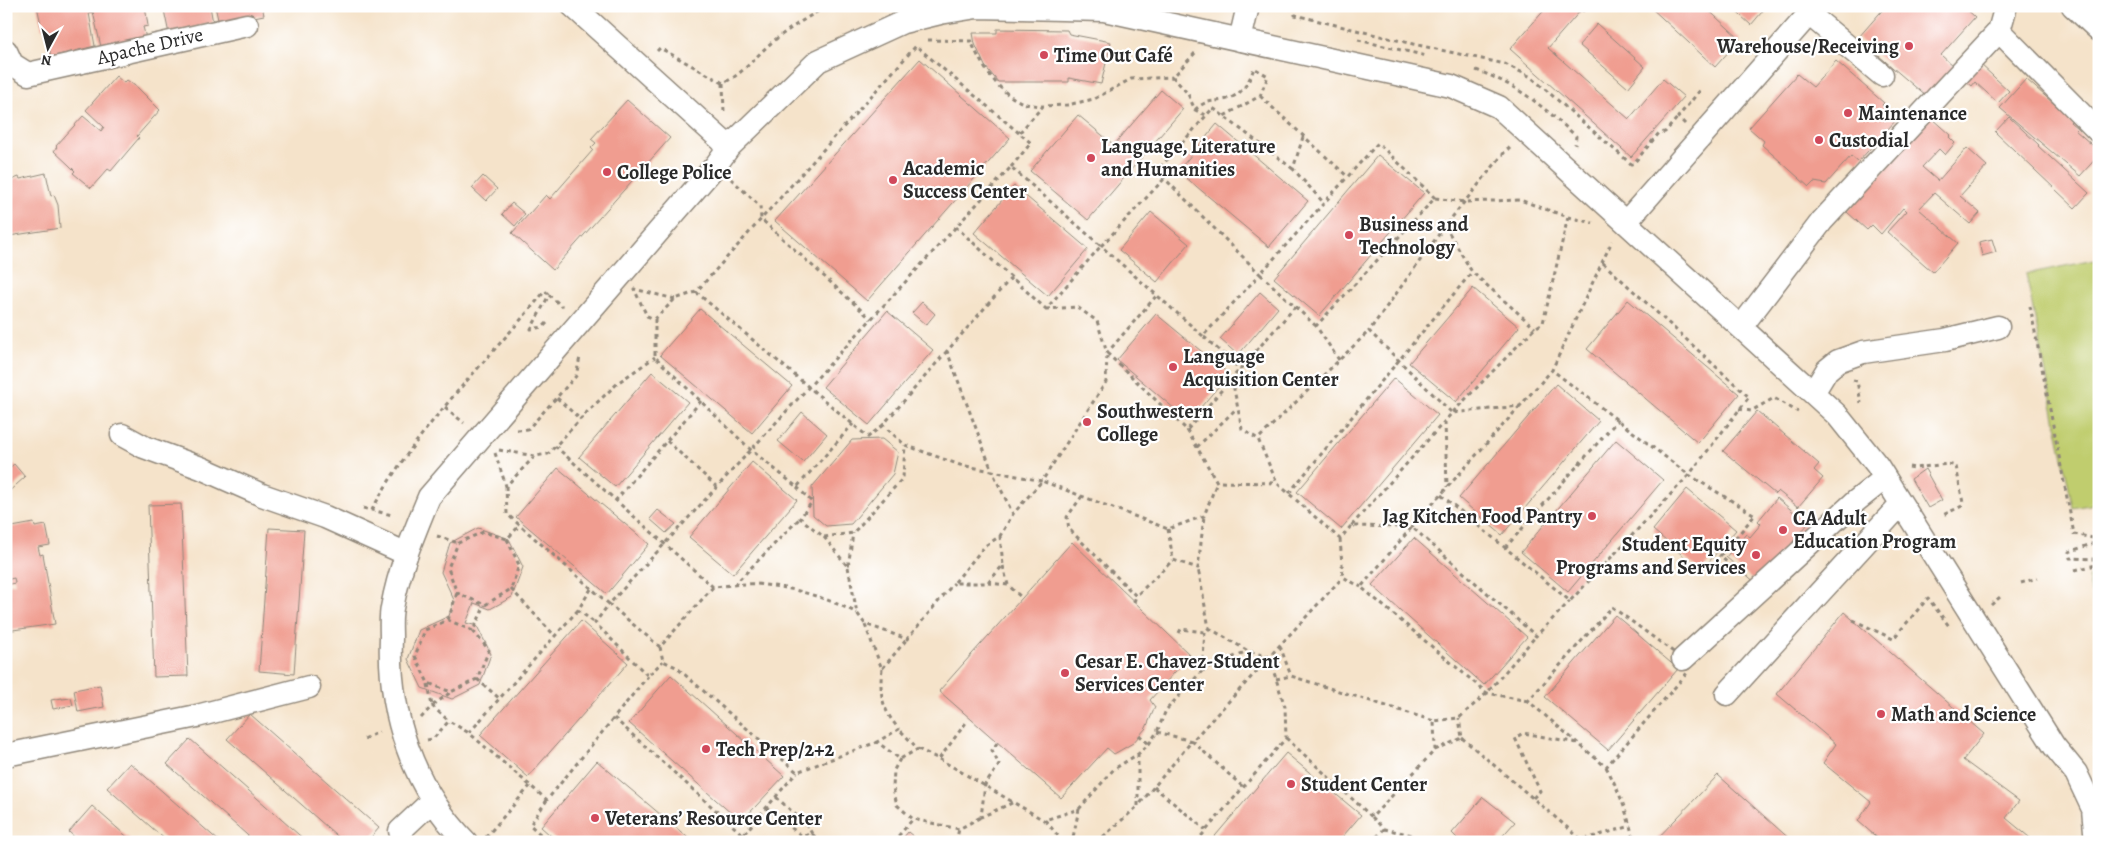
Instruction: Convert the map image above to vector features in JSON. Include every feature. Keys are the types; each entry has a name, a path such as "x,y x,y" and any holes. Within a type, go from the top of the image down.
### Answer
{"street":[{"path":"572,6 729,147"},
{"path":"1240,40 1248,6"},
{"path":"1741,327 1822,221 1999,31 2006,6"},
{"path":"2073,6 2099,30"},
{"path":"466,842 455,831 426,789 402,736 390,666 392,609 407,554 429,497 716,165 729,147 818,61 903,22 977,7 1104,10 1451,86 1499,107 1837,415 1877,465 2054,746 2076,773 2094,809 2096,842"},
{"path":"1626,222 1812,10 1882,75"},
{"name":"Apache Drive","path":"6,50 12,64 28,74 247,25"},
{"path":"1999,31 2099,132"},
{"path":"1813,393 1827,370 1838,361 1863,352 1944,340 1998,327"},
{"path":"122,435 144,447 201,468 262,495 326,518 407,554"},
{"path":"1683,659 1856,501 1885,478"},
{"path":"1726,694 1902,504"},
{"path":"6,754 197,716 310,687"},
{"path":"400,831 433,800"}],"path":[{"path":"722,83 733,78 772,42 792,27 827,6"},
{"path":"928,35 928,41 971,41 982,66 1000,86 1019,102 1043,106 1067,105 1094,99 1131,79 1173,77 1212,34"},
{"path":"1407,50 1409,43"},
{"path":"595,623 609,604 751,450 808,387 1011,167 1031,143 916,46 696,292 675,299 655,319 655,357 751,450 797,487 812,502 800,518 734,585"},
{"path":"653,56 660,48 722,83"},
{"path":"1195,110 1202,103 1225,100 1238,94 1248,84 1254,68 1268,76 1260,96 1224,116"},
{"path":"1173,77 1188,94 1195,110 1206,116"},
{"path":"722,83 724,105"},
{"path":"1691,130 1678,117 1702,88"},
{"path":"1260,96 1348,177"},
{"path":"1019,132 1043,106"},
{"path":"1324,203 1293,169 1213,108 1157,171 1260,274 1316,326 1339,360"},
{"path":"1293,169 1303,137"},
{"path":"1203,336 1378,143 1435,198 1464,202 1520,200 1568,217 1598,225 1592,219"},
{"path":"1258,439 1369,331 1445,226 1508,148 1515,154"},
{"path":"1011,167 1240,370"},
{"path":"725,186 732,179 760,206 761,219 871,319"},
{"path":"1046,309 1101,246 1164,179"},
{"path":"1316,326 1435,198"},
{"path":"1340,539 1452,413 1535,328 1543,323 1568,217"},
{"path":"1445,226 1472,272 1535,328"},
{"path":"882,669 985,546 1000,536 1012,514 1042,480 1106,382 1107,353 1097,321 1077,307 1046,309 956,227"},
{"path":"1361,587 1552,370 1612,242 1608,236"},
{"path":"1276,679 1291,676 1434,721 1459,718 1487,693 1536,636 1689,475 1749,397 1603,263"},
{"path":"1289,493 1472,272"},
{"path":"696,292 868,437 883,425 1011,278"},
{"path":"629,296 641,282"},
{"path":"634,290 675,299"},
{"path":"634,290 647,316 655,319"},
{"path":"372,510 402,461 445,406 545,291 567,311"},
{"path":"549,295 531,329 543,327 552,320"},
{"path":"1107,353 1157,295"},
{"path":"2030,306 2043,382 2074,534 2093,538 2094,543 2069,552 2070,558 2095,559 2098,565 2075,570"},
{"path":"1187,430 1296,307"},
{"path":"558,314 563,308"},
{"path":"1369,331 1452,413"},
{"path":"510,430 528,429 576,376 580,358 585,350"},
{"path":"947,351 992,471 1012,514"},
{"path":"1107,353 1187,430 1217,482"},
{"path":"494,449 535,456 548,454 580,419 619,382 655,357"},
{"path":"1552,370 1689,475 1755,514 1720,556 1758,592"},
{"path":"1097,842 1138,806 1192,741 1343,577 1340,539 1277,483 1258,439 1242,429 1232,379"},
{"path":"1851,379 1857,382 1861,403"},
{"path":"557,398 580,419"},
{"path":"1739,409 1751,411 1774,398 1798,412"},
{"path":"616,501 701,401"},
{"path":"445,406 467,425"},
{"path":"1452,413 1520,406"},
{"path":"1197,447 1238,408"},
{"path":"1505,548 1618,420"},
{"path":"1444,422 1447,488"},
{"path":"797,487 853,424"},
{"path":"883,425 905,445 960,465 1042,480 1168,529 1204,516"},
{"path":"667,441 717,487"},
{"path":"488,455 499,443"},
{"path":"905,445 903,478 853,533 848,567 857,613 865,624 882,669 880,691 890,720 918,749 985,785 1047,822 1062,842"},
{"path":"555,446 713,586 754,584 794,589 836,602 857,613"},
{"path":"494,449 506,486 507,514 660,647 663,661"},
{"path":"506,486 535,456"},
{"path":"1909,467 1948,464 1956,466 1963,503 1962,506 1943,515"},
{"path":"1217,482 1277,483"},
{"path":"1217,482 1204,516 1198,568 1210,628 1248,651 1270,657"},
{"path":"1441,495 1570,601"},
{"path":"1082,496 1067,517 1069,529 1136,596"},
{"path":"356,505 392,515"},
{"path":"800,518 824,537 848,567"},
{"path":"507,539 520,525"},
{"path":"1351,526 1412,527 1536,636"},
{"path":"1168,529 1174,560"},
{"path":"432,535 458,543 483,532 507,539"},
{"path":"824,537 853,533"},
{"path":"1000,536 1003,565 1008,585 1022,598"},
{"path":"473,631 485,605 511,589 518,565 507,539"},
{"path":"448,620 457,592 448,568 458,543"},
{"path":"1174,560 1198,568"},
{"path":"1134,602 1136,596 1174,560"},
{"path":"988,583 1003,565"},
{"path":"1343,577 1361,587 1487,693 1528,701 1606,767 1616,785 1631,826 1634,842"},
{"path":"2021,584 2037,578"},
{"path":"954,583 1008,585"},
{"path":"660,647 713,586"},
{"path":"511,589 555,636"},
{"path":"469,733 578,610 592,589"},
{"path":"457,592 485,605"},
{"path":"1853,620 1893,639 1928,598 1954,631"},
{"path":"1528,701 1612,607 1683,659 1688,672 1606,767"},
{"path":"578,610 595,623 648,676"},
{"path":"417,722 432,706 451,692 477,679 488,650 473,631 448,620 425,630 415,656 428,683 432,706 449,721 469,733 547,800"},
{"path":"865,624 907,639"},
{"path":"1179,633 1181,629 1205,632 1210,628"},
{"path":"1202,671 1205,632"},
{"path":"1280,646 1291,676"},
{"path":"1072,842 1079,809 1114,769 1138,754 1149,744 1157,732 1166,710 1202,671 1248,651"},
{"path":"1196,842 1286,738 1285,707 1270,657"},
{"path":"549,842 530,825 547,800 648,676 663,661"},
{"path":"663,661 676,667 797,772"},
{"path":"477,679 500,699"},
{"path":"428,683 451,692"},
{"path":"614,718 743,835"},
{"path":"1459,718 1462,738 1580,841 1631,826"},
{"path":"939,759 968,720"},
{"path":"424,737 427,740 433,739 449,721"},
{"path":"1434,721 1435,750"},
{"path":"737,842 797,772 877,742 899,729"},
{"path":"364,739 382,730"},
{"path":"1157,732 1192,741 1243,788"},
{"path":"1533,798 1540,791 1515,738 1522,733 1578,743"},
{"path":"1139,736 1149,744"},
{"path":"1286,738 1384,829 1413,835 1420,842"},
{"path":"1372,817 1435,750 1462,738"},
{"path":"877,742 900,759"},
{"path":"981,817 985,785 999,766 992,750 997,743"},
{"path":"918,749 900,759 894,770 893,788 897,805 913,819 959,829 1014,802"},
{"path":"1138,754 1138,806"},
{"path":"486,842 485,838 530,786"},
{"path":"1154,787 1206,830"},
{"path":"776,796 808,826 812,834 821,842"},
{"path":"766,808 802,836 812,834"},
{"path":"1047,822 1045,820 1079,809"},
{"path":"893,842 913,819"},
{"path":"956,842 959,829"},
{"path":"1372,842 1384,829"},
{"path":"1871,842 1876,836"}],"green space":[{"path":"2099,259 2099,503 2073,508 2026,274"},
{"path":"2099,574 2099,629 2088,577"}],"building":[{"path":"37,6 145,6 148,26 143,27 146,38 101,47 93,12 89,13 95,46 51,57 45,28 42,29"},
{"path":"160,6 210,6 213,23 169,34 164,10 161,11"},
{"path":"215,6 262,6 264,15 219,24"},
{"path":"1548,6 1588,6 1583,12 1581,10 1548,48 1629,119 1663,79 1684,97 1631,157 1510,49"},
{"path":"1649,6 1704,6 1740,39 1715,67"},
{"path":"1730,6 1767,6 1751,25"},
{"name":"Warehouse/Receiving","path":"1886,6 1963,6 1975,17 1941,55 1954,67 1927,97 1858,38"},
{"path":"1597,24 1645,67 1628,88 1579,45"},
{"name":"Time Out Café","path":"997,29 1067,30 1069,34 1111,42 1101,84 1069,78 1069,82 998,82 985,66 975,44 973,33 997,33"},
{"name":"Academic Success Center","path":"920,59 1010,138 867,301 775,221"},
{"path":"1836,61 1884,103 1882,105 1897,119 1858,162 1851,156 1826,184 1814,182 1809,187 1762,145 1764,141 1749,128 1797,74 1813,87"},
{"path":"1979,63 2009,91 1998,103 1975,82 1972,86 1964,79"},
{"path":"116,76 124,83 127,80 138,88 160,110 137,136 139,138 111,171 108,169 91,188 73,173 75,171 54,151 56,146 83,116 101,131 104,127 86,110"},
{"path":"2026,79 2072,120 2070,122 2077,128 2075,130 2099,151 2099,155 2080,176 2000,108"},
{"name":"Language, Literature and Humanities","path":"1161,90 1183,109 1088,220 1030,171 1078,115 1114,145"},
{"name":"College Police","path":"627,100 670,138 553,270 512,233 546,195 550,199 593,150 591,148 596,143 591,139"},
{"path":"1931,117 1951,135 1949,137 1955,143 1945,155 1939,149 1922,167 1938,181 1967,148 1987,166 1960,196 1980,213 1970,224 1934,193 1919,209 1958,243 1933,272 1887,232 1906,211 1903,208 1881,234 1872,225 1867,230 1847,212"},
{"path":"2009,117 2089,193 2075,208 1995,132"},
{"path":"1217,124 1308,201 1269,247 1178,171"},
{"name":"Business and Technology","path":"1378,155 1424,193 1319,316 1274,278"},
{"path":"46,173 51,196 54,195 58,205 60,228 9,236 6,221 6,182 19,177 20,179"},
{"path":"483,176 497,189 486,201 472,188"},
{"path":"1014,186 1088,249 1048,296 974,233"},
{"path":"512,203 525,214 515,226 502,214"},
{"path":"1151,212 1189,244 1157,282 1119,250"},
{"path":"1992,239 1996,252 1982,256 1979,242"},
{"path":"1473,288 1519,327 1456,402 1409,363"},
{"path":"1260,292 1278,308 1238,355 1220,339"},
{"path":"1628,300 1739,394 1698,443 1587,349"},
{"path":"922,302 935,314 926,325 912,313"},
{"path":"700,309 792,386 752,433 660,355"},
{"path":"887,311 933,350 869,425 823,387"},
{"name":"Language Acquisition Center","path":"1156,314 1229,374 1189,421 1117,360"},
{"path":"652,372 688,402 615,487 579,457"},
{"path":"1394,378 1438,415 1341,529 1297,492"},
{"path":"1556,384 1599,421 1502,535 1459,498"},
{"path":"1757,411 1819,464 1814,470 1823,478 1798,507 1778,491 1775,494 1723,451"},
{"path":"802,412 827,434 803,462 778,441"},
{"path":"882,439 898,452 893,474 851,524 826,526 813,515 812,487 852,440"},
{"name":"Jag Kitchen Food Pantry","path":"1616,440 1663,480 1568,592 1521,552"},
{"path":"752,462 797,500 733,574 689,537"},
{"path":"14,464 25,477 6,494 6,471"},
{"path":"558,468 649,544 607,594 516,517"},
{"path":"1925,469 1942,500 1928,508 1911,479"},
{"path":"1687,489 1736,530 1701,571 1653,530"},
{"path":"1777,498 1808,524 1757,584 1726,557 1746,534 1750,537 1761,524 1758,521"},
{"path":"181,504 188,676 154,677 148,505"},
{"path":"658,510 676,524 666,533 650,519"},
{"path":"34,523 35,527 46,525 50,545 38,547 40,555 43,554 55,624 6,631 6,585 15,583 14,578 6,580 6,526 12,525 12,527"},
{"path":"269,528 304,530 294,674 259,671"},
{"path":"478,528 509,539 523,567 512,597 490,609 474,603 466,623 477,626 491,654 480,685 452,699 422,688 408,659 419,630 449,616 454,600 441,572 450,543"},
{"path":"1414,538 1527,637 1484,685 1372,585"},
{"name":"Cesar E. Chavez-Student Services Center","path":"1072,542 1190,655 1150,700 1155,707 1146,728 1133,743 1114,754 1107,748 1061,798 939,691"},
{"name":"Math and Science","path":"1844,612 1984,734 1963,760 2019,801 2006,818 2035,842 1882,842 1858,821 1871,802 1823,763 1836,744 1777,694"},
{"path":"1615,615 1678,669 1608,750 1545,697"},
{"path":"581,621 628,663 528,777 480,735"},
{"name":"Tech Prep/2+2","path":"671,675 784,776 741,822 629,723"},
{"path":"100,685 104,707 78,712 74,690"},
{"path":"71,698 73,705 53,709 51,700"},
{"path":"250,714 379,828 367,842 344,842 227,739"},
{"path":"190,739 307,842 255,842 167,764"},
{"name":"Student Center","path":"1286,753 1361,815 1338,842 1210,842"},
{"path":"597,761 693,842 558,842 541,827"},
{"path":"130,763 220,842 168,842 107,788"},
{"path":"1718,775 1793,842 1654,842"},
{"path":"1483,797 1515,822 1497,842 1461,842 1452,833"},
{"path":"92,806 133,842 80,842 69,832"},
{"path":"908,832 920,842 900,842"}],"place":[{"name":"Warehouse/Receiving","path":"1909,46"},
{"name":"Time Out Café","path":"1044,55"},
{"name":"Maintenance","path":"1848,113"},
{"name":"Custodial","path":"1819,140"},
{"name":"Language, Literature and Humanities","path":"1091,158"},
{"name":"College Police","path":"607,172"},
{"name":"Academic Success Center","path":"893,180"},
{"name":"Business and Technology","path":"1349,235"},
{"name":"Language Acquisition Center","path":"1173,367"},
{"name":"Southwestern College","path":"1087,422"},
{"name":"Jag Kitchen Food Pantry","path":"1592,516"},
{"name":"CA Adult Education Program","path":"1783,530"},
{"name":"Student Equity Programs and Services","path":"1756,555"},
{"name":"Cesar E. Chavez-Student Services Center","path":"1065,673"},
{"name":"Math and Science","path":"1881,714"},
{"name":"Tech Prep/2+2","path":"706,749"},
{"name":"Student Center","path":"1291,784"},
{"name":"Veterans’ Resource Center","path":"595,818"}]}
